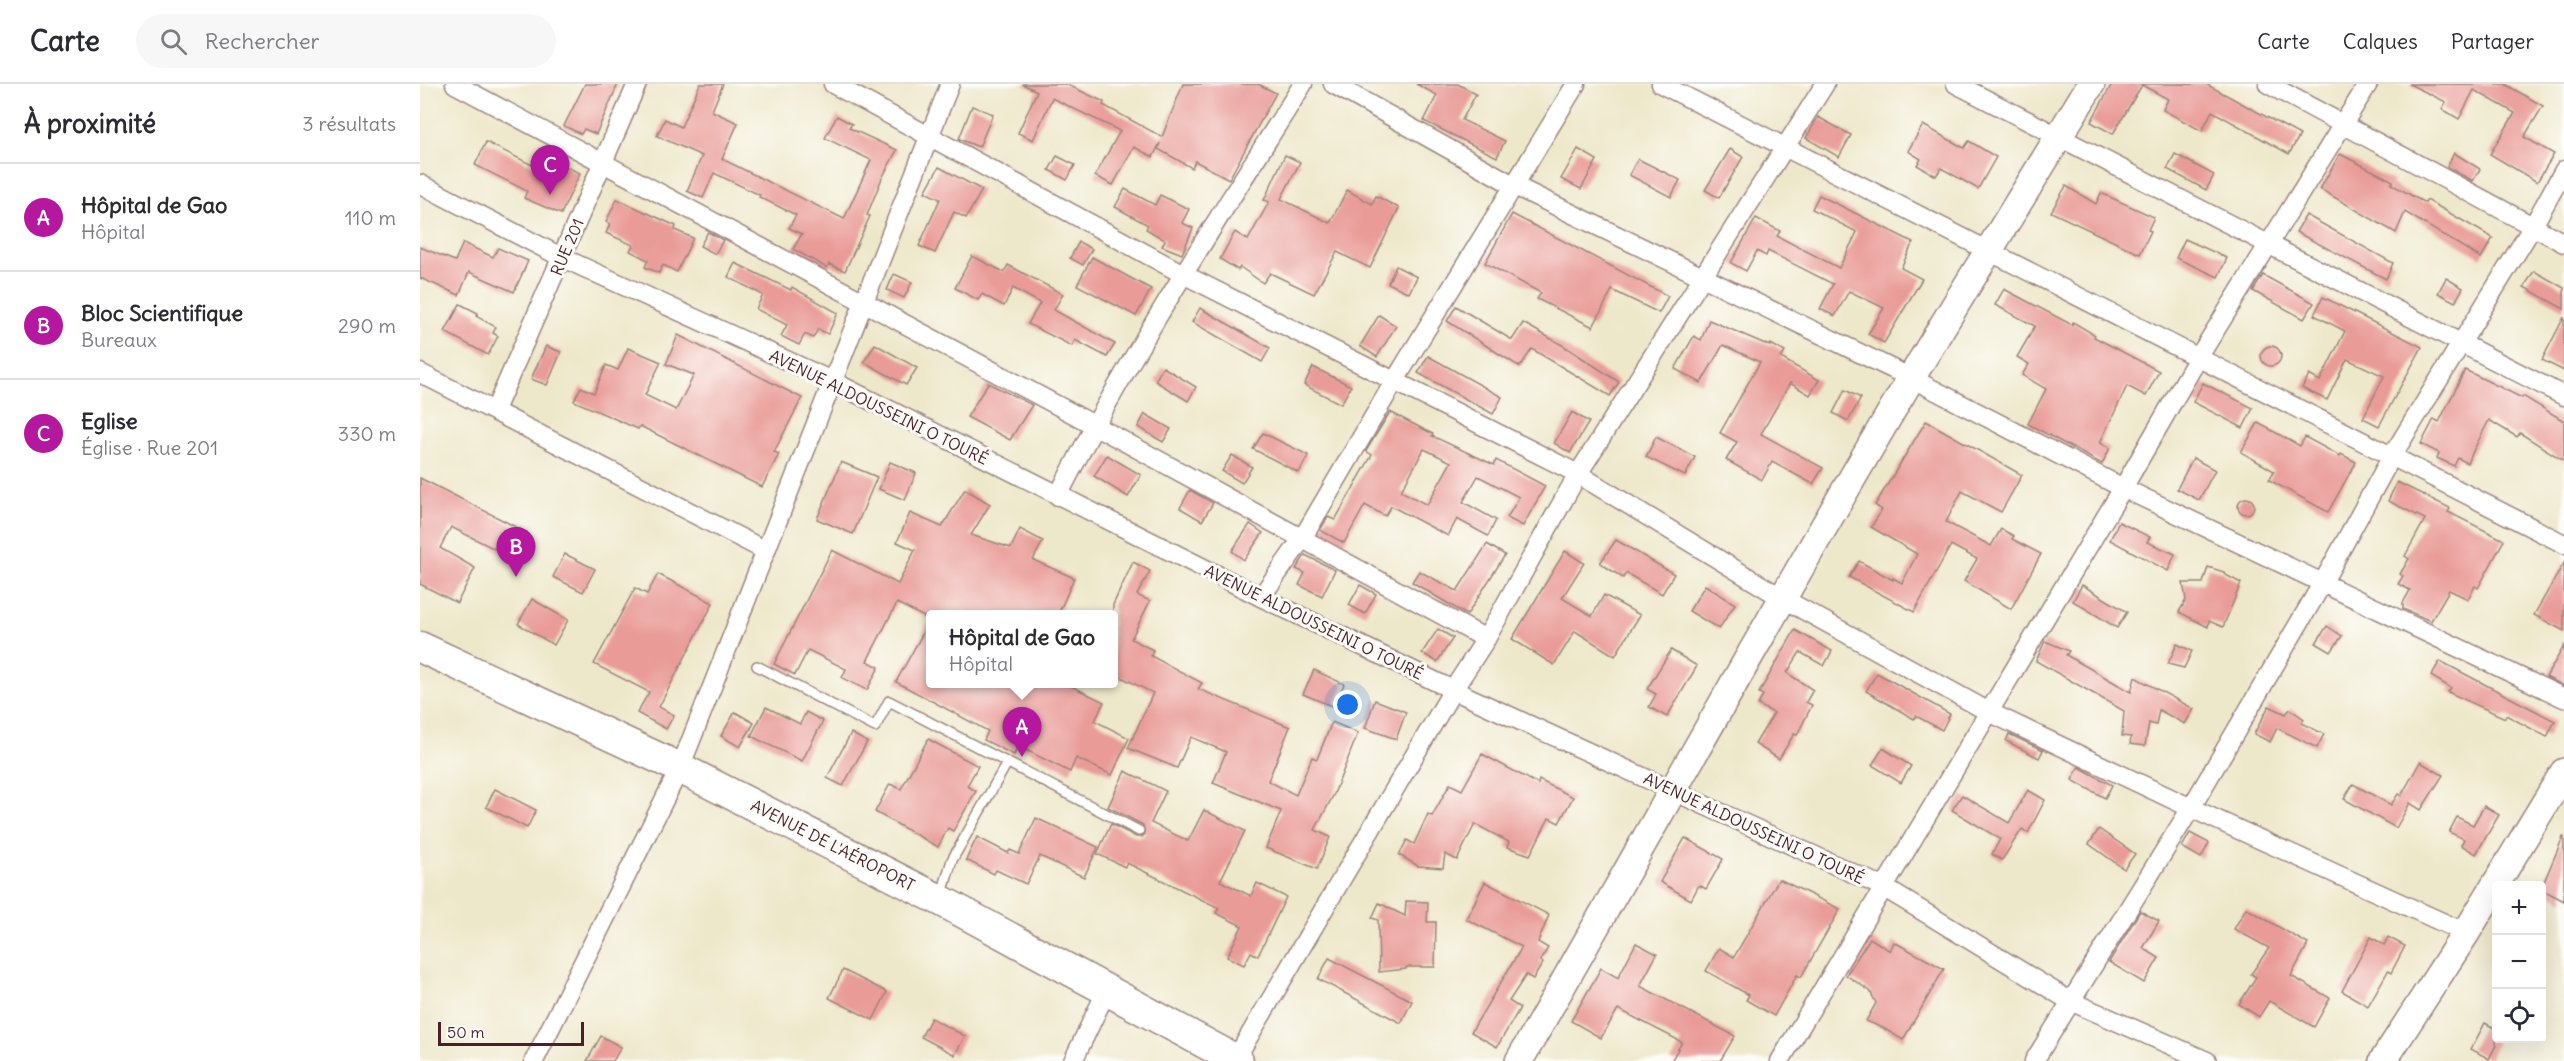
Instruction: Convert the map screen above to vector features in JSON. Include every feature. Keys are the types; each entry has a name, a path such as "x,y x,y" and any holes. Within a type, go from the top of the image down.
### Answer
{"main road":[{"name":"AVENUE DE L'AÉROPORT","path":"420,647 680,768 940,900 1106,992 1237,1060"}],"street":[{"path":"455,84 1094,425 1486,639"},
{"name":"RUE 201","path":"495,410 638,84"},
{"path":"833,84 1183,274 1578,474 1782,598 1989,712 2190,808 2466,933"},
{"path":"534,1061 680,768 950,84"},
{"path":"1059,496 1094,425 1183,274 1303,84"},
{"path":"1333,84 1515,186 1911,378 2123,488 2564,698"},
{"path":"1262,597 1302,539 1394,382 1576,84"},
{"path":"1661,84 2564,544"},
{"path":"1237,1060 1453,690 1486,639 1578,474 1825,84"},
{"path":"1956,84 2564,396"},
{"path":"1518,1061 1674,792 1782,598 1911,378 2091,84"},
{"path":"2268,84 2564,243"},
{"path":"1780,1061 2123,488 2198,358 2368,84"},
{"path":"2034,1061 2190,808 2322,584 2392,456 2533,226 2564,170"},
{"name":"AVENUE ALDOUSSEINI O TOURÉ","path":"420,184 563,258 834,382 1059,496 1453,690 1883,887 2070,1001 2207,1061"},
{"path":"420,373 766,551"},
{"path":"2383,1061 2466,933 2564,772"},
{"path":"1073,1061 1106,992"}],"lane":[{"path":"757,666 875,727 889,701 1139,831"},
{"path":"940,900 952,860 1007,763"}],"building":[{"path":"585,84 618,84 596,134 584,129 581,134 564,126"},
{"path":"700,84 723,84 712,111 738,123 722,159 844,219 871,160 825,138 837,116 852,124 849,128 897,150 882,178 867,215 870,216 845,271 829,264 827,268 793,249 802,234 789,228 796,215 759,197 760,195 714,173 703,198 687,191 702,156 657,136 665,119 681,127"},
{"path":"1022,84 1066,84 1104,102 1103,105 1162,137 1183,84 1258,84 1276,93 1229,179 1195,161 1192,168 1158,149 1160,143 1153,157 1134,147 1113,185 1095,176 1120,131 1052,98 1033,140 1018,133 1037,91"},
{"path":"1416,84 1458,84 1476,94 1462,120 1505,141 1497,157 1424,121 1437,95"},
{"path":"2112,84 2206,84 2300,135 2289,154 2212,111 2202,131 2163,110 2168,99 2142,85 2113,134 2091,122"},
{"path":"2409,84 2505,84 2543,106 2524,137 2554,154 2537,182 2490,154 2515,113 2474,90 2459,119 2442,109 2446,102"},
{"path":"972,106 993,114 979,147 959,139"},
{"path":"1818,117 1851,135 1839,157 1806,138"},
{"path":"1923,125 1964,148 1969,141 1996,157 1978,189 1941,168 1936,176 1917,165 1921,159 1908,151"},
{"path":"486,142 538,168 543,156 580,173 561,214 524,198 527,191 475,165"},
{"path":"1578,149 1597,160 1581,189 1561,179"},
{"path":"1730,149 1743,157 1719,198 1705,190"},
{"path":"2454,153 2480,169 2473,181 2447,167"},
{"path":"2175,154 2214,175 2206,190 2167,169"},
{"path":"2340,154 2393,181 2391,184 2425,203 2427,200 2493,238 2481,258 2405,212 2396,233 2320,189"},
{"path":"1285,155 1300,162 1281,199 1330,223 1347,190 1372,204 1376,196 1399,208 1370,268 1337,252 1314,294 1270,273 1263,283 1240,267 1238,270 1220,259 1235,232 1248,240 1269,202 1264,200"},
{"path":"1057,156 1075,165 1067,180 1049,170"},
{"path":"1638,159 1680,180 1671,197 1629,175"},
{"path":"939,167 982,190 966,218 954,212 935,253 919,246 940,199 925,192"},
{"path":"2066,186 2096,204 2101,193 2154,217 2148,230 2151,231 2140,254 2051,212"},
{"path":"1125,189 1155,205 1160,195 1189,209 1182,223 1193,228 1182,254 1162,246 1165,240 1146,229 1148,225 1115,207"},
{"path":"1819,195 1913,242 1901,268 1922,279 1884,343 1868,334 1884,308 1849,291 1835,316 1820,309 1833,284 1768,251 1766,256 1757,251 1746,271 1731,263 1756,218 1780,231 1777,236 1839,268 1857,232 1812,209"},
{"path":"617,199 676,226 675,230 693,238 677,272 663,265 659,273 645,267 648,260 630,251 633,245 606,233 610,224 606,222"},
{"path":"1512,214 1668,296 1659,313 1612,290 1593,327 1537,299 1541,293 1485,263"},
{"path":"2306,215 2393,263 2386,279 2296,232"},
{"path":"708,232 723,240 715,254 700,246"},
{"path":"2185,239 2227,258 2218,277 2176,258"},
{"path":"1079,242 1092,249 1083,265 1070,258"},
{"path":"463,243 493,257 498,248 528,261 514,292 469,272 459,295 420,278 420,247 455,261"},
{"path":"972,256 1004,272 1008,265 1063,294 1054,310 1115,344 1107,357 1075,340 1072,346 1028,324 1040,303 1013,288 1004,306 982,294 978,300 955,288"},
{"path":"1092,257 1151,289 1136,316 1077,285"},
{"path":"735,263 791,290 792,287 838,313 828,334 818,329 813,338 805,334 799,345 781,336 787,325 756,309 763,295 728,277"},
{"path":"1396,266 1417,277 1409,293 1388,283"},
{"path":"2534,271 2564,288 2564,309 2524,287"},
{"path":"894,274 912,282 904,298 887,290"},
{"path":"2263,275 2314,303 2304,319 2253,291"},
{"path":"2446,278 2463,288 2455,302 2438,293"},
{"path":"2004,289 2072,325 2073,322 2095,335 2094,337 2159,371 2146,396 2127,386 2100,443 2110,448 2102,464 2028,424 2046,389 2022,375 2029,364 2017,357 2035,326 1995,305"},
{"path":"2323,297 2422,347 2379,426 2363,418 2384,376 2347,359 2327,400 2302,388 2309,375 2320,381 2345,331 2314,315"},
{"path":"460,304 478,313 476,316 496,327 493,333 498,336 488,355 445,332"},
{"path":"1456,306 1512,340 1523,323 1564,346 1619,382 1610,396 1532,349 1520,367 1447,321"},
{"path":"1200,308 1270,348 1262,362 1192,322"},
{"path":"1379,315 1396,326 1377,357 1360,346"},
{"path":"2564,317 2564,371 2542,360"},
{"path":"1709,320 1770,346 1771,344 1785,352 1781,358 1819,380 1810,395 1790,383 1761,434 1823,468 1813,484 1772,462 1762,480 1726,460 1737,442 1720,433 1760,362 1723,345 1701,383 1675,369 1694,336 1701,340"},
{"path":"678,335 802,398 774,452 779,454 762,487 640,426 638,429 574,401 581,387 594,393 606,365 618,370 628,348 661,362 645,395 676,410 694,375 666,364"},
{"path":"875,344 917,368 906,385 864,362"},
{"path":"546,346 561,352 547,385 531,379"},
{"path":"2271,346 2278,349 2281,356 2278,363 2271,366 2264,363 2261,356 2264,349"},
{"path":"1428,356 1502,397 1493,414 1418,373"},
{"path":"1163,367 1196,387 1188,401 1155,381"},
{"path":"1313,367 1351,386 1341,404 1304,385"},
{"path":"2465,370 2522,398 2523,396 2564,421 2564,461 2520,433 2517,437 2489,420 2467,463 2458,458 2454,466 2437,458 2439,453 2421,444 2434,419 2439,422"},
{"path":"988,383 1032,405 1010,440 967,417"},
{"path":"2203,383 2253,408 2243,428 2193,402"},
{"path":"1845,390 1861,398 1848,421 1833,413"},
{"path":"1390,412 1433,434 1432,436 1494,465 1496,460 1545,486 1523,526 1507,518 1519,497 1478,476 1463,502 1496,520 1488,536 1457,519 1448,536 1391,506 1385,516 1365,505 1344,543 1320,530 1328,517 1335,520 1372,455 1366,451","holes":["1424,449 1451,462 1427,505 1401,491"]},
{"path":"1572,412 1589,422 1570,453 1554,443"},
{"path":"1145,414 1171,429 1163,442 1138,427"},
{"path":"1926,421 2022,475 2001,512 1962,491 1946,522 1991,546 2001,529 2014,536 2012,539 2041,554 2011,609 1964,581 1977,559 1951,545 1914,612 1849,577 1859,561 1902,583 1917,554 1871,527 1882,510 1875,505"},
{"path":"2258,423 2300,446 2305,437 2356,462 2328,512 2269,480 2274,471 2241,452"},
{"path":"1263,433 1308,455 1299,473 1253,449"},
{"path":"1656,437 1695,457 1685,476 1646,457"},
{"path":"1107,455 1141,475 1128,497 1094,476"},
{"path":"1232,455 1252,467 1242,483 1222,471"},
{"path":"2193,458 2215,470 2199,500 2177,489"},
{"path":"841,462 877,477 853,534 817,519"},
{"path":"890,462 916,473 905,500 879,489"},
{"path":"420,478 522,530 509,556 451,527 440,548 475,568 457,603 420,584"},
{"path":"2397,482 2450,508 2448,512 2504,540 2478,588 2475,586 2468,599 2449,590 2431,621 2403,609 2403,603 2410,590 2398,584 2403,576 2400,574 2409,559 2405,556 2425,519 2388,501"},
{"path":"965,489 990,504 971,535 1011,548 1020,529 1043,541 1033,560 1074,578 1060,610 926,610 926,618 897,603 867,661 879,667 867,690 842,678 846,669 808,650 795,675 774,664 832,550 898,584 915,550 897,542 910,513 942,527"},
{"path":"1190,490 1213,503 1202,521 1180,508"},
{"path":"2243,498 2249,498 2254,506 2252,512 2243,514 2238,509 2238,503"},
{"path":"2119,522 2150,537 2147,542 2175,554 2168,571 2110,540"},
{"path":"1250,524 1263,533 1244,560 1232,551"},
{"path":"1616,540 1674,574 1662,594 1626,573 1623,578 1600,563"},
{"path":"1487,544 1505,555 1467,615 1412,582 1419,571 1457,591"},
{"path":"1565,551 1584,563 1562,598 1592,616 1604,595 1640,615 1615,656 1575,631 1554,665 1512,639"},
{"path":"565,554 595,569 583,592 553,577"},
{"path":"1305,555 1335,570 1322,596 1299,585 1305,573 1296,569"},
{"path":"1133,562 1150,571 1137,595 1150,601 1131,639 1153,650 1151,656 1202,683 1198,689 1290,727 1268,781 1296,795 1312,757 1317,759 1332,722 1358,733 1334,794 1315,830 1330,837 1317,869 1266,848 1281,811 1213,783 1226,752 1191,737 1177,768 1128,748 1153,693 1118,676 1118,610 1113,610 1113,605"},
{"path":"2564,563 2564,631 2534,615"},
{"path":"2208,567 2224,572 2241,583 2223,627 2209,621 2208,627 2179,612 2186,600 2183,583 2203,583"},
{"path":"658,574 713,603 659,707 674,715 666,729 637,713 649,692 594,664 635,588 647,594"},
{"path":"1360,585 1376,594 1365,614 1349,605"},
{"path":"1705,585 1735,604 1719,629 1689,611"},
{"path":"2082,585 2127,612 2117,628 2073,601"},
{"path":"532,599 568,620 554,645 518,624"},
{"path":"2327,626 2342,636 2331,652 2316,643"},
{"path":"926,627 926,688 1075,688 1104,702 1095,721 1129,738 1112,775 1076,758 1070,772 1018,746 1014,755 984,740 988,731 896,682"},
{"path":"1438,629 1453,638 1437,662 1422,653"},
{"path":"1795,630 1832,651 1824,666 1800,652 1787,673 1813,690 1806,702 1812,705 1797,735 1794,734 1779,759 1755,744 1774,713 1758,705 1763,695 1759,693"},
{"path":"2045,641 2069,651 2066,655 2131,692 2135,677 2194,709 2185,724 2159,710 2156,725 2149,723 2145,746 2130,744 2131,737 2122,736 2124,711 2036,661"},
{"path":"2177,644 2192,651 2184,668 2168,664"},
{"path":"2564,646 2564,686 2546,677"},
{"path":"1671,650 1697,666 1667,717 1649,707 1656,694 1647,689"},
{"path":"2440,661 2555,721 2547,737 2506,715 2505,718 2448,692 2451,688 2431,676"},
{"path":"1314,670 1344,684 1334,707 1303,694"},
{"path":"1877,673 1950,714 1942,730 1916,716 1914,719 1866,691"},
{"path":"1375,700 1406,712 1396,739 1365,728"},
{"path":"2269,706 2286,714 2290,709 2304,719 2301,723 2324,734 2317,748 2277,728 2270,742 2254,734"},
{"path":"766,707 800,724 806,712 823,721 802,761 751,736"},
{"path":"735,712 754,723 740,747 721,736"},
{"path":"851,733 867,742 843,786 827,778"},
{"path":"2009,734 2043,750 2039,758 2006,741"},
{"path":"928,739 978,766 967,786 976,791 953,831 948,828 938,847 875,812 890,784 901,789"},
{"path":"1883,748 1911,766 1901,783 1872,765"},
{"path":"1482,754 1538,784 1539,780 1573,797 1559,823 1549,818 1530,855 1507,847 1509,842 1475,824 1457,860 1445,854 1443,868 1418,866 1399,855 1407,840 1414,844 1428,814 1432,816 1450,784 1462,790"},
{"path":"2420,762 2443,775 2421,810 2410,803 2396,828 2344,799 2353,784 2391,805 2398,794 2401,796"},
{"path":"2079,767 2112,785 2105,798 2072,780"},
{"path":"1125,771 1166,791 1151,823 1188,841 1204,810 1245,831 1220,881 1251,896 1257,883 1286,897 1258,956 1251,952 1244,965 1227,957 1242,926 1216,913 1219,908 1127,863 1125,867 1097,854 1111,824 1136,837 1142,837 1145,834 1143,825 1108,807"},
{"path":"495,789 536,810 527,828 486,807"},
{"path":"2028,790 2045,800 2028,833 2022,829 2002,860 1992,854 2000,839 1952,810 1962,795 2009,823"},
{"path":"2484,806 2499,815 2476,854 2461,845 2464,839 2449,832 2457,817 2473,825"},
{"path":"1036,818 1098,847 1084,877 1040,856 1026,884 996,870 994,874 966,860 977,837 1008,853 1010,850 1019,854"},
{"path":"2099,829 2135,854 2124,869 2089,844"},
{"path":"2190,833 2209,843 2201,858 2182,847"},
{"path":"2564,837 2564,901 2546,892 2544,881"},
{"path":"1685,838 1723,859 1706,889 1699,885 1691,900 1660,882"},
{"path":"1779,879 1840,909 1801,977 1797,975 1774,1016 1746,1000 1749,995 1706,971 1719,948 1734,957"},
{"path":"1485,882 1549,915 1538,942 1548,948 1540,961 1543,963 1533,979 1526,975 1509,1001 1520,1008 1497,1047 1471,1032 1522,947 1466,919"},
{"path":"1406,901 1428,902 1427,922 1436,922 1435,967 1406,967 1406,969 1379,972 1378,920 1372,918 1379,903 1405,916"},
{"path":"2246,908 2308,944 2291,976 2330,998 2314,1027 2269,1001 2259,1017 2239,1004 2256,977 2251,974 2269,948 2234,929"},
{"path":"2140,911 2159,921 2143,948 2159,958 2144,983 2109,962"},
{"path":"2371,937 2384,945 2388,937 2405,946 2391,973 2388,971 2368,1006 2342,991"},
{"path":"1870,938 1890,951 1894,942 1944,969 1903,1040 1866,1021 1876,1003 1870,991 1846,975"},
{"path":"1636,943 1657,954 1640,986 1735,1036 1720,1061 1671,1061 1682,1042 1618,1009 1601,1038 1571,1021 1601,968 1618,978"},
{"path":"1329,958 1412,1001 1401,1023 1318,979"},
{"path":"843,970 887,992 873,1020 829,998"},
{"path":"931,1018 965,1036 955,1055 921,1037"},
{"path":"2485,1023 2492,1027 2492,1043 2496,1045 2489,1059 2471,1049"},
{"path":"601,1036 621,1047 613,1061 587,1061"}],"place":[{"name":"Eglise","path":"550,195"},
{"name":"Bloc Scientifique","path":"516,577"},
{"name":"Hôpital de Gao","path":"1022,757"}]}
